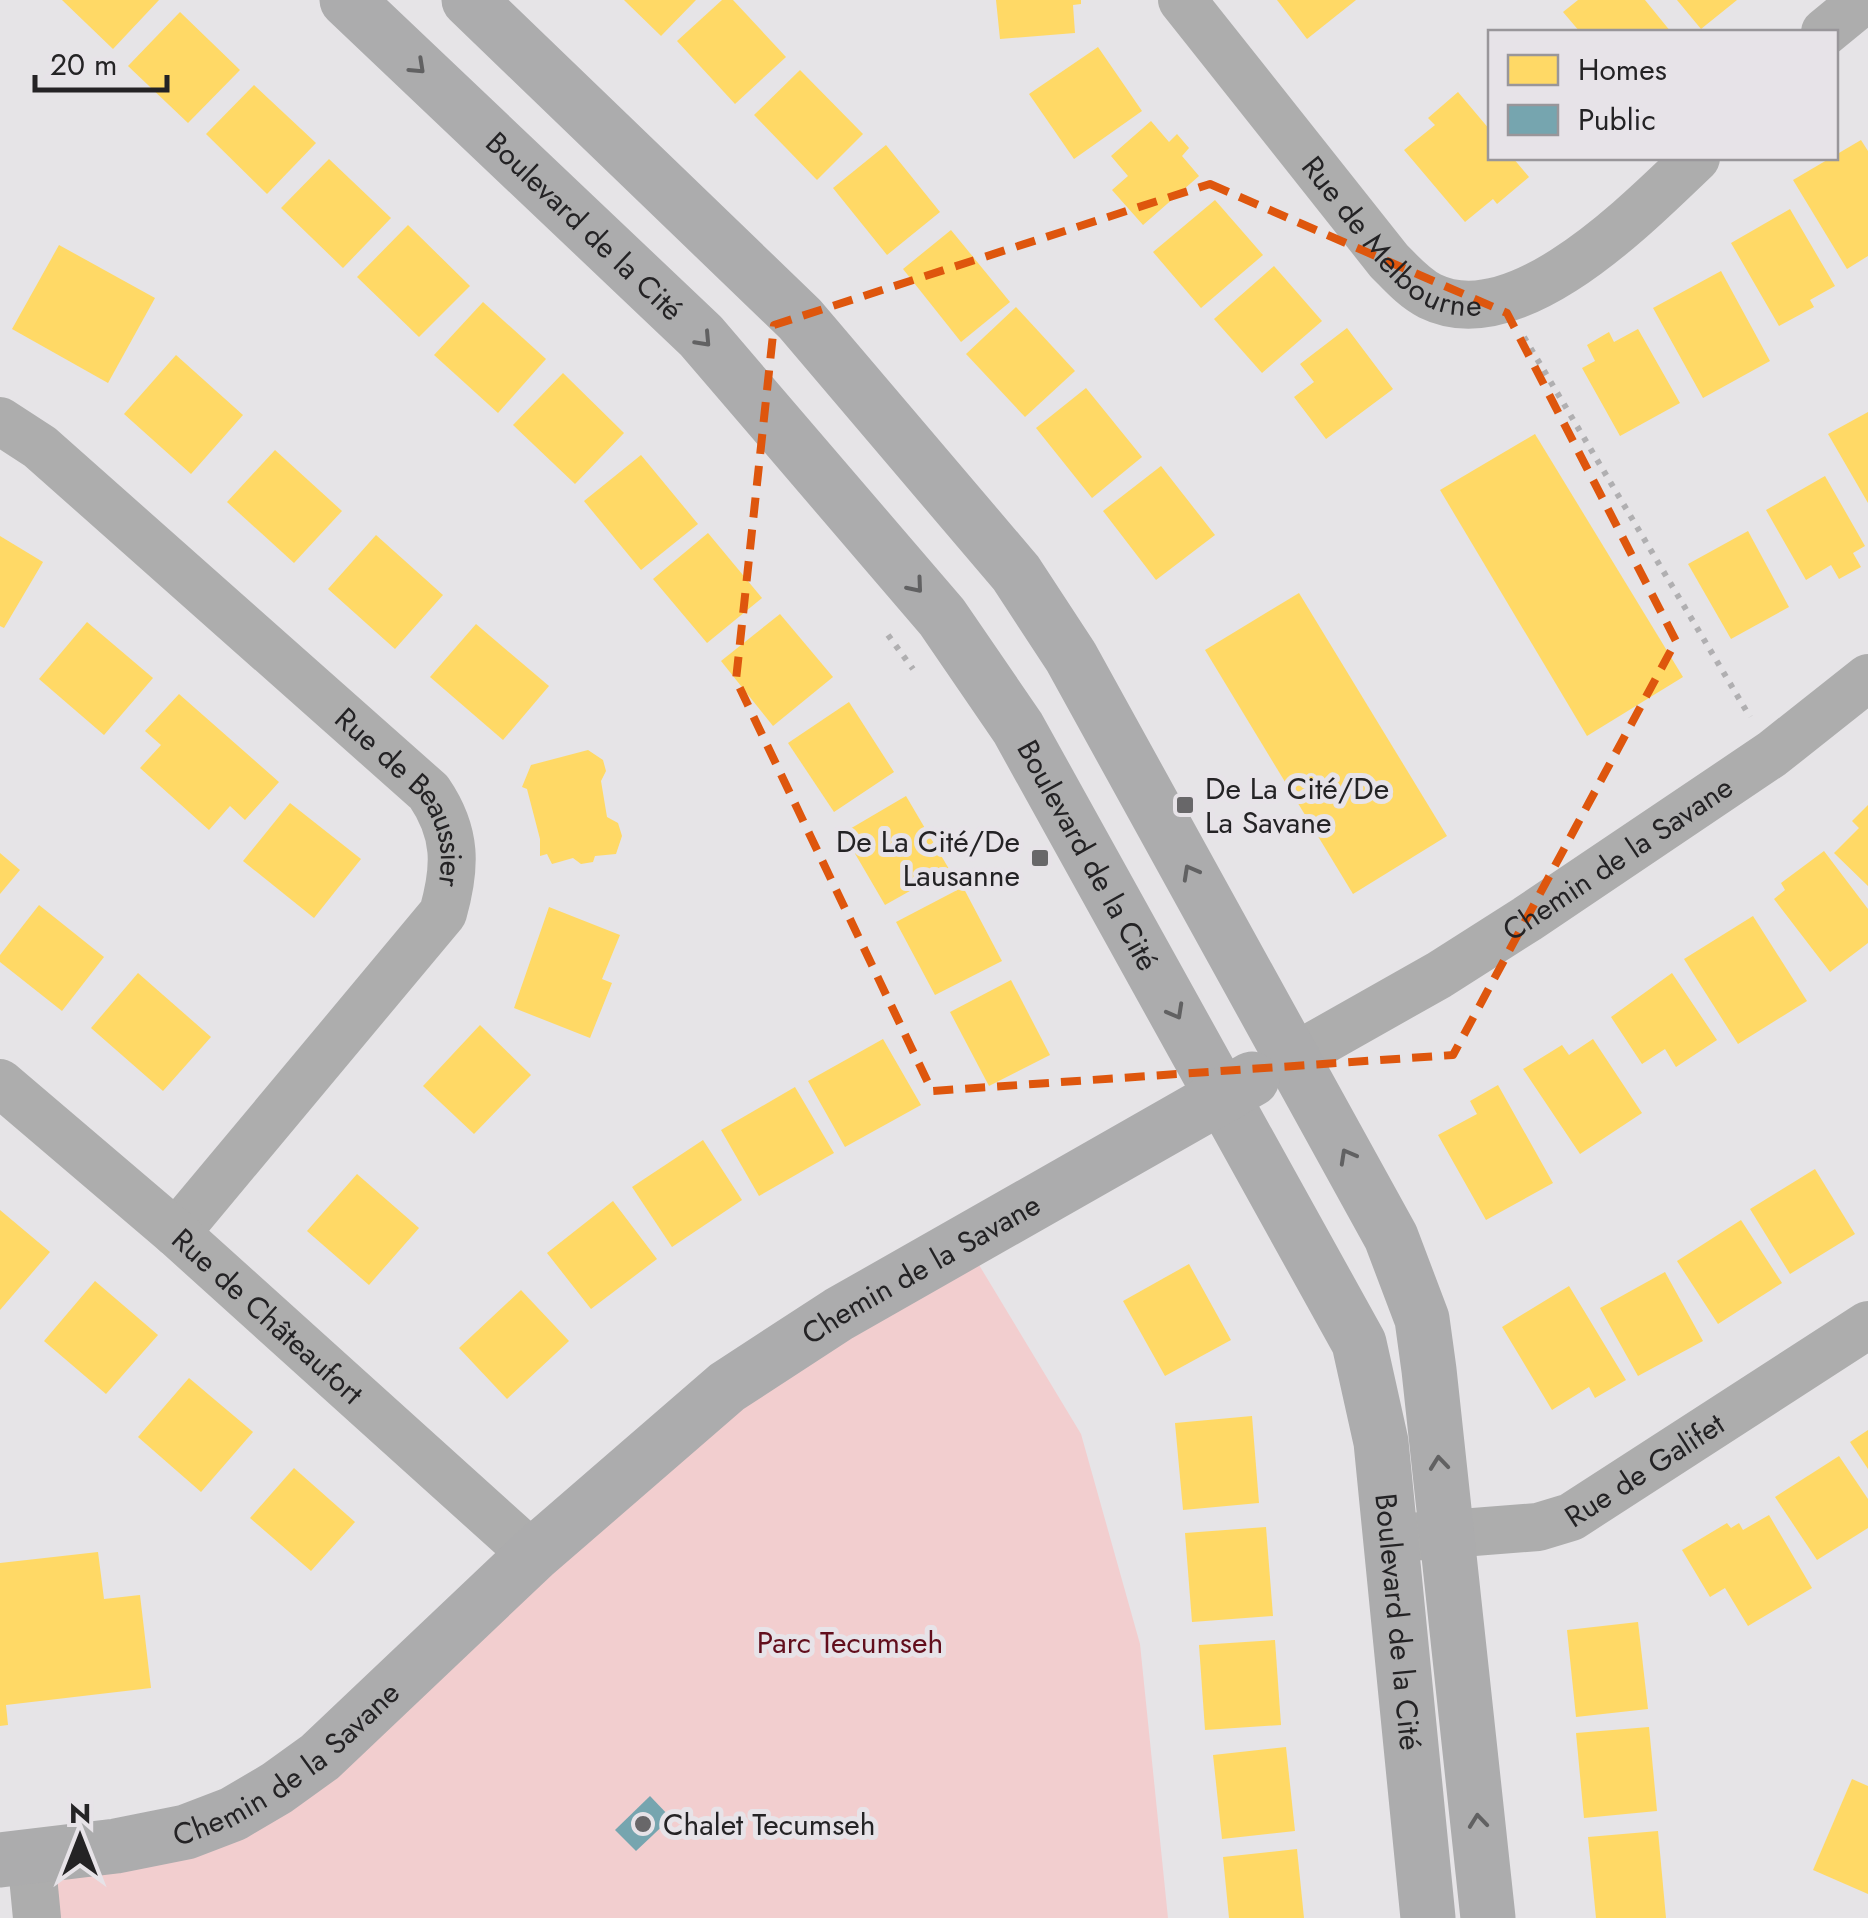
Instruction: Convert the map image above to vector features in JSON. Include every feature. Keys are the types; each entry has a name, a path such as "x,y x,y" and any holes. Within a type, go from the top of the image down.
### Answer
{"street":[{"name":"Boulevard de la Cité","path":"347,0 700,336 942,617 1018,728 1359,1343 1378,1425 1392,1537 1428,1918"},
{"name":"Boulevard de la Cité","path":"469,0 800,319 1016,574 1071,657 1391,1237 1412,1290 1429,1370 1488,1918"},
{"name":"Rue de Melbourne","path":"1182,0 1410,281 1429,296 1452,303 1503,302 1548,280 1645,207 1694,160"},
{"path":"1827,30 1864,0"},
{"name":"Rue de Beaussier","path":"0,422 40,447 429,792 446,818 454,850 453,878 443,913 176,1233"},
{"name":"Chemin de la Savane","path":"16,1858 186,1832 233,1814 277,1788 320,1757 532,1555 678,1426 782,1349 1439,975 1772,754 1868,678"},
{"name":"Rue de Châteaufort","path":"0,1083 176,1233 532,1555"},
{"name":"Rue de Galifet","path":"1392,1537 1538,1528 1571,1517 1868,1325"},
{"path":"16,1858 37,1918"}],"path":[{"path":"1503,302 1772,754"},
{"path":"884,631 920,678"}],"highlighted area":[{"path":"1210,184 1507,313 1676,641 1453,1055 932,1091 736,680 774,325"}],"green space":[{"name":"Parc Tecumseh","path":"967,1245 1081,1434 1140,1644 1168,1918 37,1918 31,1856 186,1832 533,1555"}],"building: Homes":[{"path":"62,0 159,0 113,49"},
{"path":"624,0 696,0 661,36"},
{"path":"722,0 733,0 786,57 735,104 677,41"},
{"path":"996,0 1081,0 1081,4 1073,5 1075,33 1000,39"},
{"path":"1277,0 1356,0 1307,39"},
{"path":"1578,0 1645,0 1669,30 1578,30 1563,12"},
{"path":"1677,0 1737,0 1701,29"},
{"path":"180,12 240,70 188,123 128,66"},
{"path":"1098,47 1142,111 1074,159 1029,94"},
{"path":"800,70 863,134 817,180 754,115"},
{"path":"254,85 316,143 267,194 206,134"},
{"path":"1458,92 1488,128 1488,160 1515,160 1529,177 1497,204 1493,199 1465,222 1404,150 1435,125 1428,118"},
{"path":"1151,121 1169,142 1177,134 1189,148 1182,156 1199,176 1143,225 1112,190 1128,176 1111,156"},
{"path":"1861,140 1868,151 1868,256 1847,269 1793,180 1827,160 1838,160 1838,154"},
{"path":"886,145 940,212 887,255 833,188"},
{"path":"329,159 391,218 343,268 281,208"},
{"path":"1215,200 1263,255 1201,308 1153,252"},
{"path":"1790,209 1835,286 1810,300 1814,307 1779,326 1731,243"},
{"path":"408,225 470,286 419,337 357,277"},
{"path":"951,230 1010,302 961,342 903,269"},
{"path":"59,245 155,298 108,383 12,329"},
{"path":"1274,266 1322,321 1262,373 1214,319"},
{"path":"1721,271 1770,361 1703,398 1653,308"},
{"path":"483,302 546,359 498,413 434,355"},
{"path":"1016,307 1075,371 1025,417 966,354"},
{"path":"1347,328 1393,389 1326,439 1294,397 1314,382 1300,364"},
{"path":"1638,329 1680,403 1620,436 1582,368 1595,361 1587,345 1609,332 1614,342"},
{"path":"176,355 243,415 191,474 124,414"},
{"path":"563,373 624,433 575,484 513,425"},
{"path":"1086,388 1142,457 1092,498 1036,428"},
{"path":"1868,412 1868,503 1828,434"},
{"path":"1535,434 1683,677 1587,736 1440,490"},
{"path":"275,450 342,511 294,563 227,502"},
{"path":"641,455 698,524 641,570 584,501"},
{"path":"1161,466 1215,535 1156,580 1103,511"},
{"path":"1825,476 1865,546 1853,553 1861,567 1839,579 1831,565 1806,580 1766,510"},
{"path":"1748,531 1789,607 1731,639 1688,564"},
{"path":"708,533 762,598 707,643 653,579"},
{"path":"376,535 443,595 395,649 328,589"},
{"path":"0,536 43,562 4,628 0,626"},
{"path":"1299,593 1447,836 1353,894 1205,650"},
{"path":"780,614 833,677 773,726 721,661"},
{"path":"87,622 153,678 104,735 39,679"},
{"path":"476,624 549,686 503,740 430,677"},
{"path":"179,694 279,782 245,820 230,806 209,830 140,768 161,745 145,731"},
{"path":"849,702 894,772 834,812 788,743"},
{"path":"588,750 603,760 606,771 601,781 607,817 618,823 622,836 616,854 595,856 593,862 581,864 573,858 552,864 547,854 540,856 540,839 527,789 522,787 531,765"},
{"path":"906,796 949,869 885,905 843,833"},
{"path":"290,803 361,859 314,918 243,861"},
{"path":"1868,805 1868,886 1834,853 1859,828 1852,821"},
{"path":"1824,851 1868,909 1868,943 1830,972 1774,899 1785,890 1781,883"},
{"path":"0,853 20,870 0,894"},
{"path":"963,887 1002,961 935,995 896,922"},
{"path":"39,905 104,957 62,1011 0,962 0,955"},
{"path":"549,907 620,935 602,979 612,983 590,1038 514,1008"},
{"path":"1753,916 1807,1001 1738,1044 1684,959"},
{"path":"138,973 211,1037 163,1091 91,1028"},
{"path":"1672,973 1717,1040 1676,1067 1665,1049 1642,1064 1611,1017"},
{"path":"1011,980 1050,1055 989,1086 950,1012"},
{"path":"480,1025 531,1075 474,1134 423,1086"},
{"path":"883,1039 921,1105 845,1147 808,1081"},
{"path":"1593,1039 1642,1113 1580,1154 1523,1069 1562,1045 1569,1055"},
{"path":"1498,1085 1553,1183 1486,1220 1438,1135 1477,1114 1470,1101"},
{"path":"795,1087 834,1153 759,1196 721,1130"},
{"path":"703,1140 742,1200 672,1247 632,1187"},
{"path":"1815,1169 1855,1234 1790,1274 1750,1209"},
{"path":"357,1174 419,1228 369,1285 307,1231"},
{"path":"613,1201 657,1259 591,1309 547,1253"},
{"path":"0,1210 50,1252 0,1310"},
{"path":"1741,1220 1782,1283 1718,1324 1677,1261"},
{"path":"1189,1264 1231,1340 1165,1376 1123,1301"},
{"path":"1665,1272 1703,1341 1638,1376 1600,1308"},
{"path":"95,1281 158,1335 106,1394 44,1341"},
{"path":"1569,1286 1626,1380 1595,1398 1589,1387 1552,1410 1502,1327"},
{"path":"521,1290 569,1341 507,1399 459,1348"},
{"path":"189,1378 253,1432 201,1492 138,1437"},
{"path":"1252,1416 1259,1503 1183,1510 1175,1423"},
{"path":"1868,1430 1868,1469 1850,1442"},
{"path":"1839,1456 1868,1499 1868,1528 1817,1560 1775,1497"},
{"path":"294,1468 355,1522 311,1571 250,1518"},
{"path":"1769,1515 1812,1588 1748,1626 1725,1588 1710,1597 1682,1550 1727,1523 1731,1528 1739,1523 1743,1530"},
{"path":"1266,1527 1273,1616 1192,1622 1185,1533"},
{"path":"98,1552 104,1599 140,1595 151,1688 6,1705 8,1725 0,1726 0,1563"},
{"path":"1638,1622 1648,1709 1576,1717 1567,1630"},
{"path":"1275,1640 1281,1725 1205,1730 1199,1645"},
{"path":"1649,1727 1657,1811 1584,1818 1576,1733"},
{"path":"1286,1747 1295,1831 1222,1839 1213,1755"},
{"path":"1852,1779 1868,1786 1868,1894 1813,1870"},
{"path":"1658,1831 1666,1918 1596,1918 1588,1837"},
{"path":"1297,1849 1304,1918 1229,1918 1223,1857"}],"building: Public":[{"name":"Chalet Tecumseh","path":"650,1796 671,1818 636,1851 615,1830"}],"place":[{"name":"De La Cité/De La Savane","path":"1185,805"},
{"name":"De La Cité/De Lausanne","path":"1040,858"},
{"name":"Chalet Tecumseh","path":"643,1824"}]}
